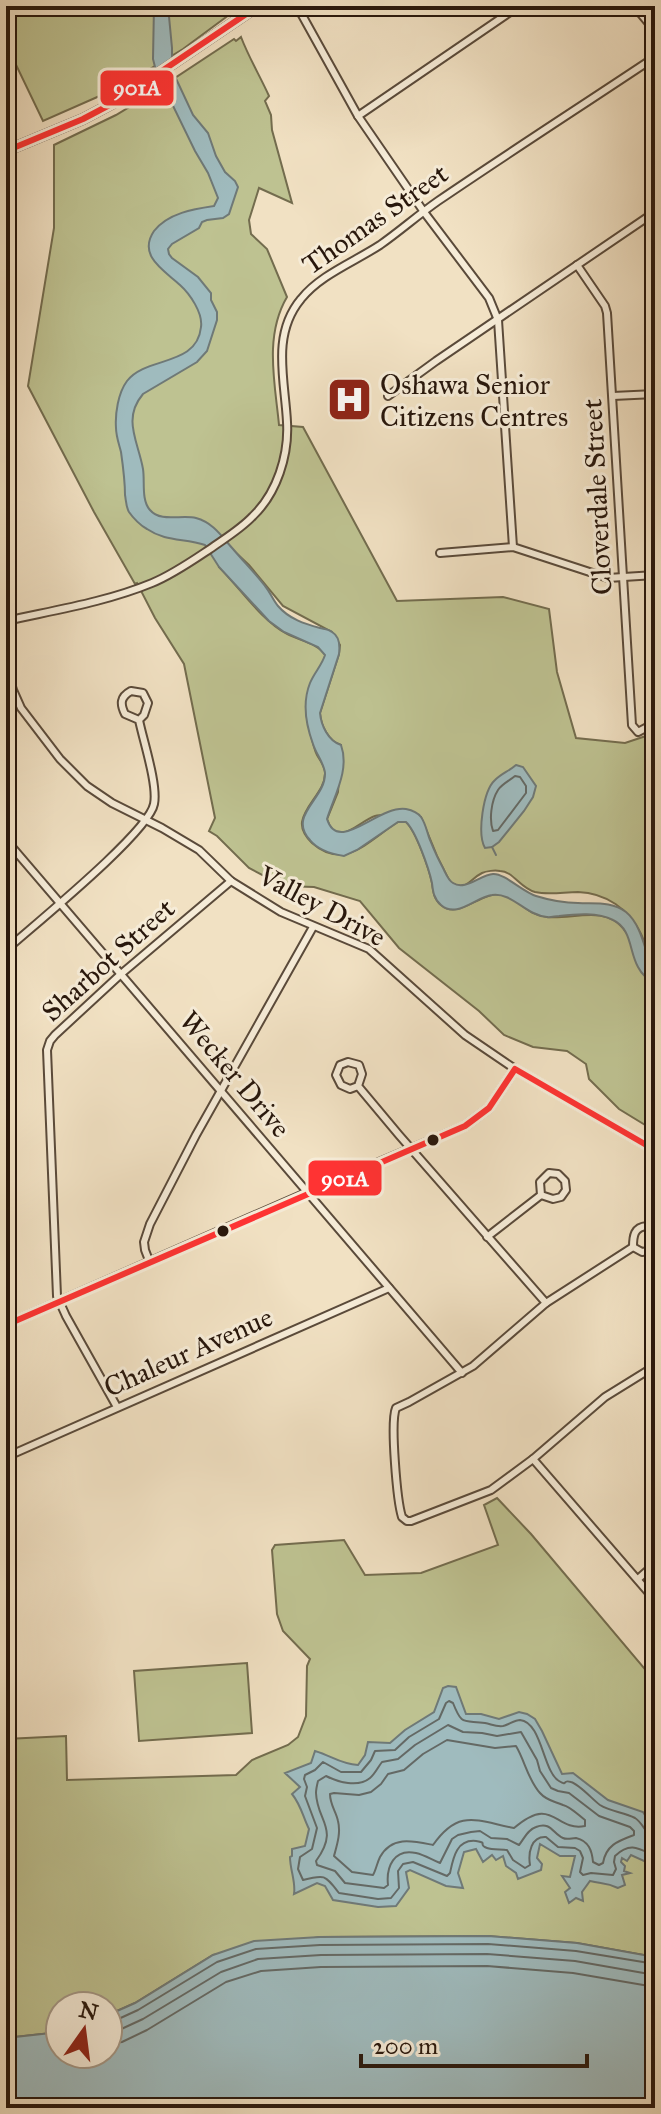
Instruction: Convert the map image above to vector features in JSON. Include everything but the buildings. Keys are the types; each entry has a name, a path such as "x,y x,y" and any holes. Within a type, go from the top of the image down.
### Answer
{"main road":[{"path":"6,151 83,119 136,90 258,6"}],"street":[{"path":"297,6 358,116 424,212 489,298 498,320 513,547"},
{"path":"358,116 519,6"},
{"path":"635,6 655,30"},
{"name":"Thomas Street","path":"6,621 112,597 154,582 193,561 254,516 265,501 283,461 287,426 282,352 286,324 293,310 314,287 655,57"},
{"path":"388,396 655,212"},
{"name":"Cloverdale Street","path":"577,265 607,313 632,725 638,732 655,723"},
{"path":"613,396 655,394"},
{"path":"440,553 513,547 608,578 655,575"},
{"name":"Valley Drive","path":"6,667 21,708 60,759 87,786 199,850 231,881 281,912 369,949 465,1035 515,1069 655,1150"},
{"path":"6,950 146,821 154,807 155,793 139,720 147,709 147,698 138,691 131,691 124,694 122,707 125,714 139,720"},
{"name":"Wecker Drive","path":"6,840 462,1373"},
{"name":"Sharbot Street","path":"117,1407 59,1303 56,1288 47,1050 55,1035 121,974 231,881"},
{"path":"150,1263 144,1242 150,1224 196,1135 313,927"},
{"path":"348,1062 359,1065 362,1074 358,1086 350,1089 341,1085 336,1075 340,1065 348,1062"},
{"path":"6,1325 465,1126 489,1108 515,1069"},
{"path":"358,1086 546,1303"},
{"path":"549,1173 558,1174 565,1181 566,1190 561,1197 553,1199 541,1195 540,1182 549,1173"},
{"path":"487,1237 541,1195"},
{"path":"633,1247 634,1234 638,1229 647,1226 655,1231"},
{"path":"633,1247 642,1252 655,1250"},
{"path":"633,1247 546,1303 462,1373 394,1410 400,1513 404,1519 411,1521 491,1490 533,1459 605,1397 655,1366"},
{"name":"Chaleur Avenue","path":"6,1457 389,1288"},
{"path":"533,1459 655,1600"},
{"path":"638,1579 655,1564"}],"green space":[{"path":"6,6 241,6 183,49 120,87 43,121 6,44"},
{"path":"241,37 269,96 265,101 292,203 259,188 249,220 251,234 267,249 287,297 275,328 273,344 279,425 303,427 397,601 503,597 549,609 557,672 576,738 625,743 655,733 655,968 630,917 616,904 598,895 535,892 509,874 498,871 482,873 460,886 450,882 421,817 380,815 342,833 331,828 327,819 338,792 341,745 326,732 320,713 340,645 332,632 283,606 232,549 219,567 277,628 318,648 326,656 306,702 310,734 325,772 319,791 304,815 303,831 312,843 324,851 346,854 367,844 398,822 406,822 422,851 435,898 448,909 463,907 496,894 509,897 540,916 597,915 615,921 628,935 637,964 655,984 655,1131 619,1109 589,1079 586,1064 567,1051 533,1047 504,1035 479,1011 399,948 360,901 314,887 283,886 249,868 209,831 215,818 184,664 94,512 28,386 54,228 54,145 165,88 176,81 175,78"},
{"path":"497,1498 655,1681 655,1957 577,1943 488,1936 320,1937 213,1955 124,2008 124,1990 44,1990 44,2034 6,2038 6,1739 66,1736 67,1780 236,1775 252,1760 288,1745 298,1737 306,1716 307,1666 310,1659 283,1631 277,1614 272,1550 275,1545 344,1540 365,1575 421,1573 498,1545 484,1505"},
{"path":"247,1663 252,1733 139,1741 134,1671"}],"water":[{"path":"154,6 168,6 172,70 193,115 208,133 225,172 238,187 229,214 202,222 199,228 168,249 172,258 198,277 211,293 217,320 207,351 197,362 143,394 133,412 133,430 143,469 147,506 160,516 190,517 208,523 267,588 282,611 309,625 329,630 336,636 339,654 320,713 326,732 341,745 343,754 340,783 327,819 332,829 349,831 383,814 408,809 423,820 447,877 453,883 468,884 497,874 541,897 621,908 639,930 655,984 640,970 624,929 607,917 587,914 548,917 499,895 486,897 460,909 447,909 434,895 418,842 406,822 398,822 344,856 325,851 313,843 304,831 303,823 324,782 325,773 314,748 306,706 310,683 325,655 318,647 284,632 269,621 219,567 205,545 154,533 129,512 116,431 121,391 135,373 190,349 201,327 200,316 192,299 155,262 149,248 150,240 154,231 166,220 190,210 214,206 218,198 156,71 153,59"},
{"path":"516,765 523,767 536,786 533,797 499,842 485,848 481,823 487,793 495,780"},
{"path":"456,1687 466,1714 499,1719 519,1712 535,1719 562,1774 573,1773 608,1800 643,1812 655,1831 655,1866 631,1855 627,1861 622,1858 624,1871 630,1873 622,1875 625,1885 618,1888 590,1881 582,1892 583,1901 576,1898 569,1903 565,1892 570,1888 562,1876 570,1877 575,1856 560,1856 540,1844 537,1858 542,1864 541,1870 518,1879 516,1873 506,1866 503,1856 496,1860 492,1855 483,1862 476,1849 464,1852 458,1873 463,1888 446,1886 410,1870 406,1872 409,1888 396,1906 378,1907 333,1900 325,1886 317,1883 294,1894 290,1857 292,1849 305,1846 309,1829 292,1794 300,1787 285,1773 311,1763 315,1751 358,1765 365,1755 368,1742 390,1743 434,1712 443,1688"},
{"path":"488,1936 577,1943 655,1957 655,2108 6,2108 6,2038 44,2034 44,2070 124,2070 124,2008 213,1955 254,1941 320,1937"}],"waterway":[{"path":"492,847 496,855"}],"transit line":[{"name":"901A","path":"6,151 83,119 119,100 258,6"},
{"name":"901A","path":"6,1325 465,1126 489,1108 515,1069 655,1150"}],"place":[{"name":"Oshawa Senior Citizens Centres","path":"349,400"}]}
